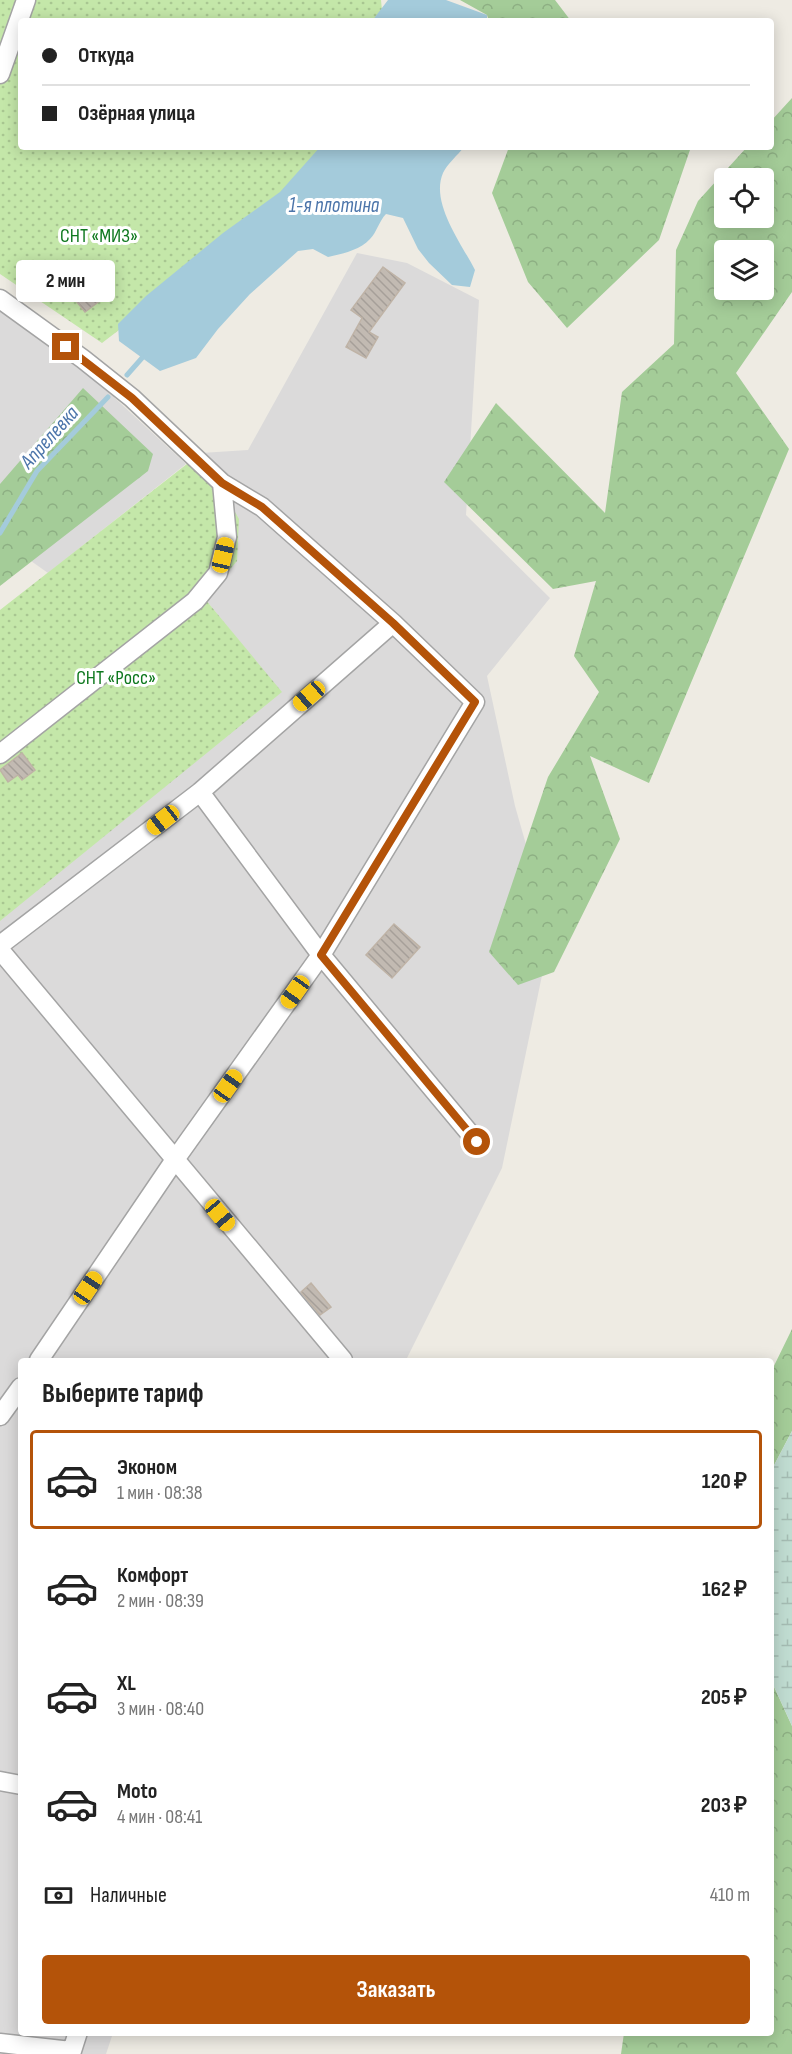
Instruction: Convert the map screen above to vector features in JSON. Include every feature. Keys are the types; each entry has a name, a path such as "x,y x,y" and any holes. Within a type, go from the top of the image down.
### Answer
{"street":[{"path":"20,18 26,0"},
{"path":"0,74 18,23"},
{"path":"0,299 83,359 132,398 222,483 262,507 393,623 475,702 321,955 174,1161 40,1358"},
{"path":"0,754 195,601 219,573 227,537 222,483"},
{"path":"0,945 200,792 393,623"},
{"path":"200,792 321,955 477,1142"},
{"path":"0,950 174,1161 341,1358"},
{"path":"7,1409 18,1392"},
{"path":"0,1781 18,1784"},
{"path":"0,2043 71,2052 77,2036"}],"shaded area":[{"path":"357,253 407,263 479,300 466,515 550,598 487,676 515,806 551,932 502,1168 407,1358 18,1358 18,2036 112,2036 106,2054 0,2054 0,920 281,692 205,599 201,453 248,450"},
{"path":"0,308 92,377 186,464 48,573 0,539"}],"green space":[{"name":"СНТ «МИЗ»","path":"0,0 381,0 383,18 18,18 18,150 336,150 217,255 102,343 0,274"},
{"path":"460,0 555,0 569,18 488,18 487,15"},
{"path":"792,98 792,292 736,373 789,449 649,783 590,756 620,839 554,972 518,985 489,952 548,777 599,692 574,656 596,581 553,589 444,482 496,403 605,513 622,392 674,344 676,250 698,201 714,183 714,228 774,228 774,168 728,168 744,150 774,150 774,118"},
{"path":"508,150 690,150 659,240 567,328 528,282 492,193"},
{"path":"83,388 153,454 148,471 0,586 0,484"},
{"name":"СНТ «Росс»","path":"201,453 239,519 237,561 205,599 282,692 0,921 0,610"},
{"path":"792,1329 792,1431 774,1465 774,1366"},
{"path":"792,1431 792,1726 774,1687 774,1465"},
{"path":"774,1687 792,1726 792,2054 621,2054 624,2036 774,2036"}],"water":[{"path":"388,0 446,0 487,15 487,18 374,18"},
{"name":"1-я плотина","path":"317,150 461,150 443,173 440,185 444,210 449,223 475,270 470,287 452,285 418,249 403,218 386,214 370,239 356,249 328,257 313,249 298,251 250,294 218,329 196,358 160,371 119,341 118,324 146,296 223,233 280,192"}],"building":[{"path":"383,267 405,283 369,332 378,337 366,358 346,347 362,318 351,310"},
{"path":"85,278 102,299 85,312 68,291"},
{"path":"22,753 35,770 22,780 18,775 8,782 0,770"},
{"path":"394,924 420,947 392,978 366,955"},
{"path":"311,1283 331,1307 320,1315 301,1292"}],"waterway":[{"path":"127,375 142,358"},
{"name":"Апрелевка","path":"0,533 37,471 108,397"}],"route":[{"path":"66,347 132,398 222,483 262,507 294,538 393,623 475,702 321,955 477,1142"}]}
